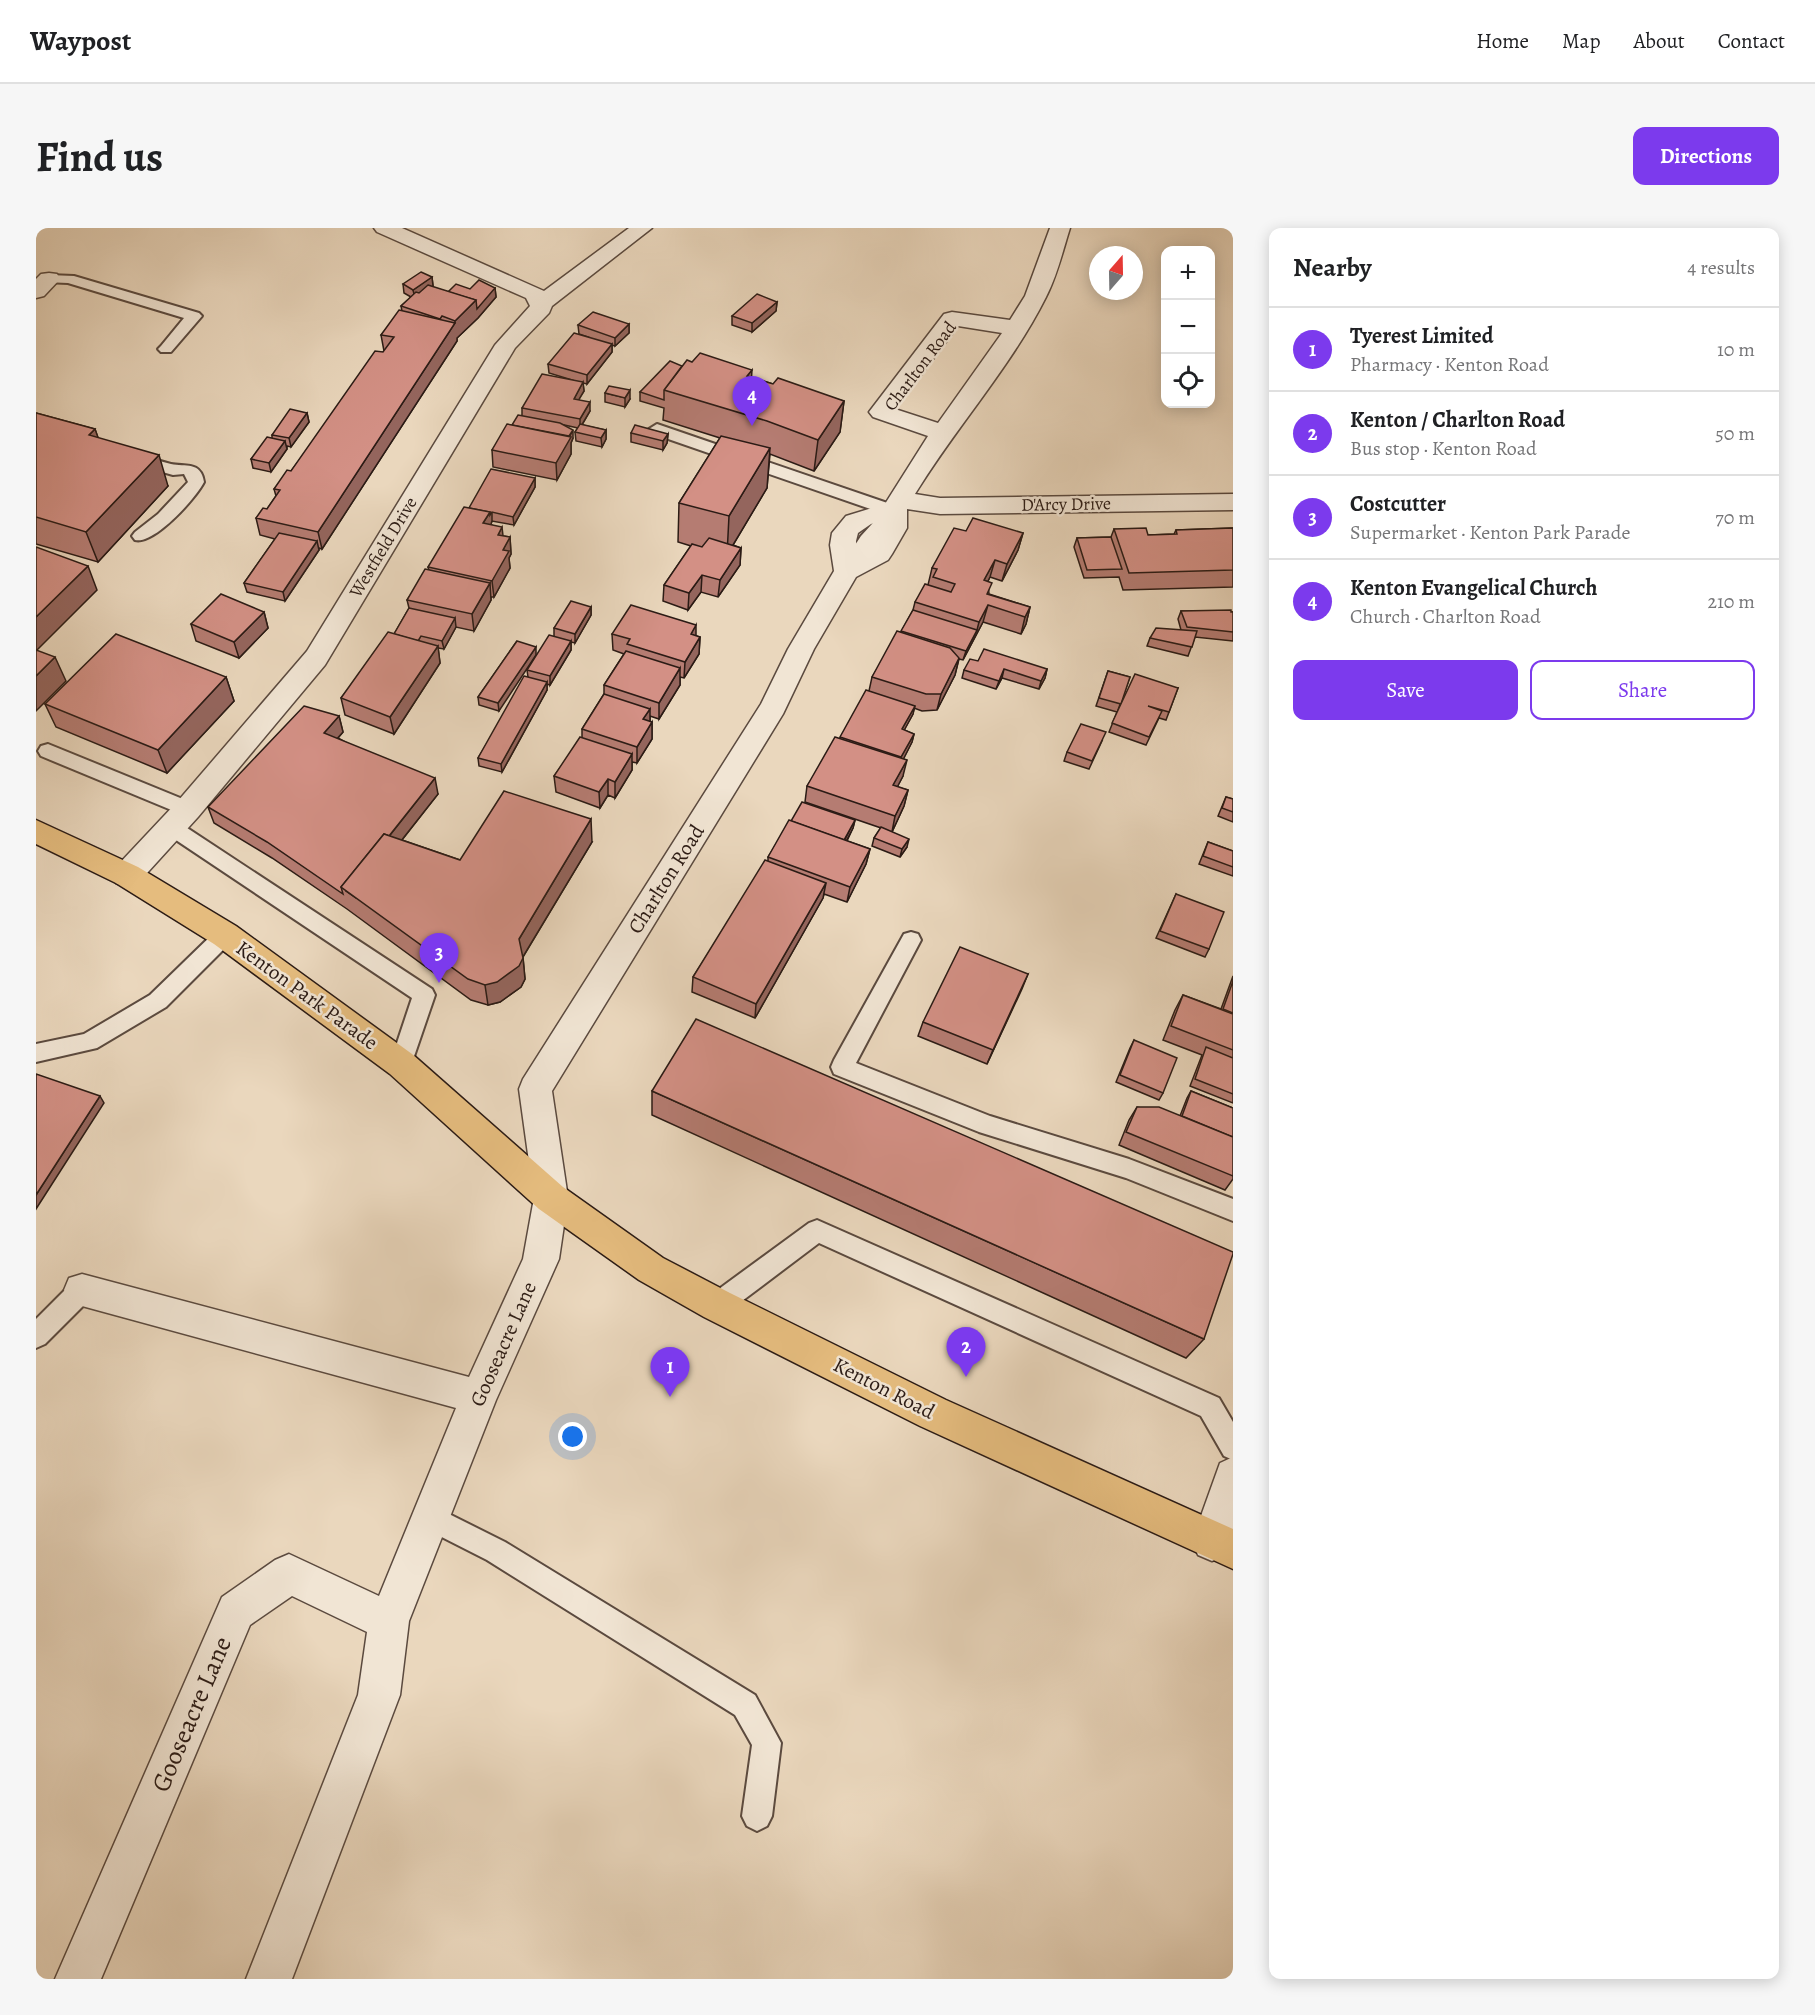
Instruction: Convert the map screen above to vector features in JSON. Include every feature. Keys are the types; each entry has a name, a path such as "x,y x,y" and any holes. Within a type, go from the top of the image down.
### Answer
{"main road":[{"name":"Kenton Park Parade","path":"36,831 127,874 225,935 401,1064 551,1198"},
{"name":"Kenton Road","path":"551,1198 651,1269 717,1305 933,1413 1222,1545"}],"street":[{"path":"384,228 534,293 542,303"},
{"name":"Westfield Drive","path":"127,874 179,818 316,658 506,345 541,308 542,303 642,228"},
{"path":"897,506 869,514 850,526 843,539 847,571 879,554 894,528 897,506 943,433 1017,328 1036,296 1060,228"},
{"name":"Charlton Road","path":"943,433 881,412 952,319 1017,328"},
{"name":"D'Arcy Drive","path":"897,506 1233,502"},
{"name":"Charlton Road","path":"551,1198 535,1089 773,707 801,649 847,571"},
{"name":"Gooseacre Lane","path":"269,1979 379,1695 390,1621 479,1396 541,1259 551,1198"},
{"path":"82,1290 479,1396"},
{"path":"1222,1545 1233,1476"},
{"name":"Gooseacre Lane","path":"78,1979 236,1611 290,1574 390,1621"}],"lane":[{"path":"43,285 69,279 194,316 166,349"},
{"path":"657,429 897,506"},
{"path":"122,449 134,459 173,470 187,469 195,475 196,482 193,488 164,518 141,536"},
{"path":"48,751 179,818 424,995 401,1064"},
{"path":"36,1053 89,1042 158,1001 225,935"},
{"path":"911,940 842,1067 987,1125 1130,1169 1233,1210"},
{"path":"717,1305 817,1231 1210,1407 1233,1447"},
{"path":"36,1336 82,1290"},
{"path":"431,1518 496,1551 745,1705 767,1743 757,1816"}],"building":[{"path":"421,272 432,277 413,290 403,284"},
{"path":"479,280 495,288 477,309 476,300 448,292 456,284 470,289"},
{"path":"428,285 476,300 455,321 442,316 440,319 401,306 416,292 419,293"},
{"path":"757,294 777,302 752,323 732,316"},
{"path":"399,310 455,323 318,532 256,518 263,508 267,509 280,490 274,489 287,470 291,471 375,351 383,352 394,337 381,335"},
{"path":"593,312 629,324 615,338 578,325"},
{"path":"574,333 612,344 587,375 548,364"},
{"path":"700,353 752,370 747,376 773,384 778,378 844,401 818,440 767,421 664,390 687,360 692,362"},
{"path":"670,361 682,366 664,390 664,400 640,392"},
{"path":"542,374 583,382 574,399 590,402 580,419 522,408"},
{"path":"609,386 630,390 625,398 605,393"},
{"path":"290,409 307,413 289,438 272,435"},
{"path":"36,413 95,429 89,435 159,455 86,532 36,517"},
{"path":"518,415 560,423 573,430 569,436 512,425"},
{"path":"507,424 571,437 556,463 492,450"},
{"path":"580,424 606,430 601,438 575,432"},
{"path":"635,425 668,434 663,441 631,433"},
{"path":"721,436 770,448 729,516 679,503"},
{"path":"267,437 285,441 269,463 251,459"},
{"path":"491,469 535,478 513,517 492,512 490,515 490,512 469,508"},
{"path":"464,507 490,512 483,523 502,527 498,535 510,537 503,550 509,551 492,581 428,567"},
{"path":"973,518 1023,533 1007,564 995,560 984,580 992,583 987,594 1030,607 1025,617 988,605 979,622 915,602 925,584 951,592 955,584 933,577 937,569 932,568 954,528 966,531"},
{"path":"1146,528 1148,535 1177,534 1176,530 1233,528 1233,570 1129,573 1114,529"},
{"path":"279,533 317,541 283,592 244,583"},
{"path":"1111,537 1122,569 1087,570 1077,538"},
{"path":"709,538 741,548 720,580 702,575 689,593 664,585 692,544 702,547"},
{"path":"36,547 88,566 36,617"},
{"path":"425,569 490,583 472,614 407,600"},
{"path":"221,594 264,612 234,642 191,624"},
{"path":"571,601 591,607 575,634 554,628"},
{"path":"631,605 696,625 691,634 700,637 685,662 627,644 630,639 612,634"},
{"path":"409,608 455,618 442,641 421,636 418,641 394,634"},
{"path":"913,610 977,630 966,651 901,631"},
{"path":"1231,610 1233,612 1233,632 1187,627 1181,611"},
{"path":"1156,628 1197,631 1192,647 1150,638"},
{"path":"897,631 950,648 959,658 941,694 926,694 872,677"},
{"path":"388,632 438,646 390,717 341,698"},
{"path":"116,634 226,677 158,750 45,704"},
{"path":"549,635 571,641 550,676 527,670"},
{"path":"517,641 536,647 498,703 478,697"},
{"path":"984,649 1047,669 1041,681 1004,669 999,681 964,670 970,659 978,661"},
{"path":"36,650 55,657 36,676"},
{"path":"626,651 680,668 659,703 604,685"},
{"path":"1108,671 1130,677 1121,704 1099,698"},
{"path":"1135,674 1178,688 1169,712 1148,706 1162,711 1149,737 1112,723"},
{"path":"524,676 547,682 501,764 478,758"},
{"path":"866,690 915,706 902,729 914,734 901,757 840,737"},
{"path":"604,694 650,709 643,719 652,722 637,747 582,729"},
{"path":"304,706 339,716 324,733 435,778 389,836 384,834 341,887 343,894 267,842 208,807"},
{"path":"1081,724 1106,732 1092,761 1067,752"},
{"path":"580,737 632,754 615,782 608,779 599,792 554,776"},
{"path":"835,737 907,760 893,785 908,790 895,816 807,786"},
{"path":"504,791 591,819 519,939 523,958 519,966 497,982 485,985 468,979 341,887 384,834 460,860"},
{"path":"1226,797 1233,799 1233,812 1222,808"},
{"path":"802,802 855,820 844,840 791,821"},
{"path":"789,820 870,849 850,887 768,857"},
{"path":"881,827 909,839 902,849 874,838"},
{"path":"1208,842 1233,851 1233,867 1203,856"},
{"path":"765,860 826,883 756,1004 693,977"},
{"path":"1176,894 1224,912 1209,949 1160,931"},
{"path":"960,947 1028,974 993,1050 923,1022"},
{"path":"1233,981 1233,1013 1223,1009"},
{"path":"1183,995 1233,1014 1233,1050 1171,1026"},
{"path":"696,1019 1233,1252 1204,1339 652,1091"},
{"path":"1134,1040 1177,1058 1163,1093 1120,1075"},
{"path":"1206,1047 1233,1058 1233,1094 1195,1079"},
{"path":"36,1074 100,1096 36,1195"},
{"path":"1191,1091 1233,1108 1233,1137 1182,1116"},
{"path":"1137,1107 1159,1107 1233,1137 1233,1176 1126,1132"}],"place":[{"name":"Kenton Evangelical Church","path":"752,426"},
{"name":"Costcutter","path":"439,983"},
{"name":"Kenton / Charlton Road","path":"966,1377"},
{"name":"Tyerest Limited","path":"670,1397"}]}
